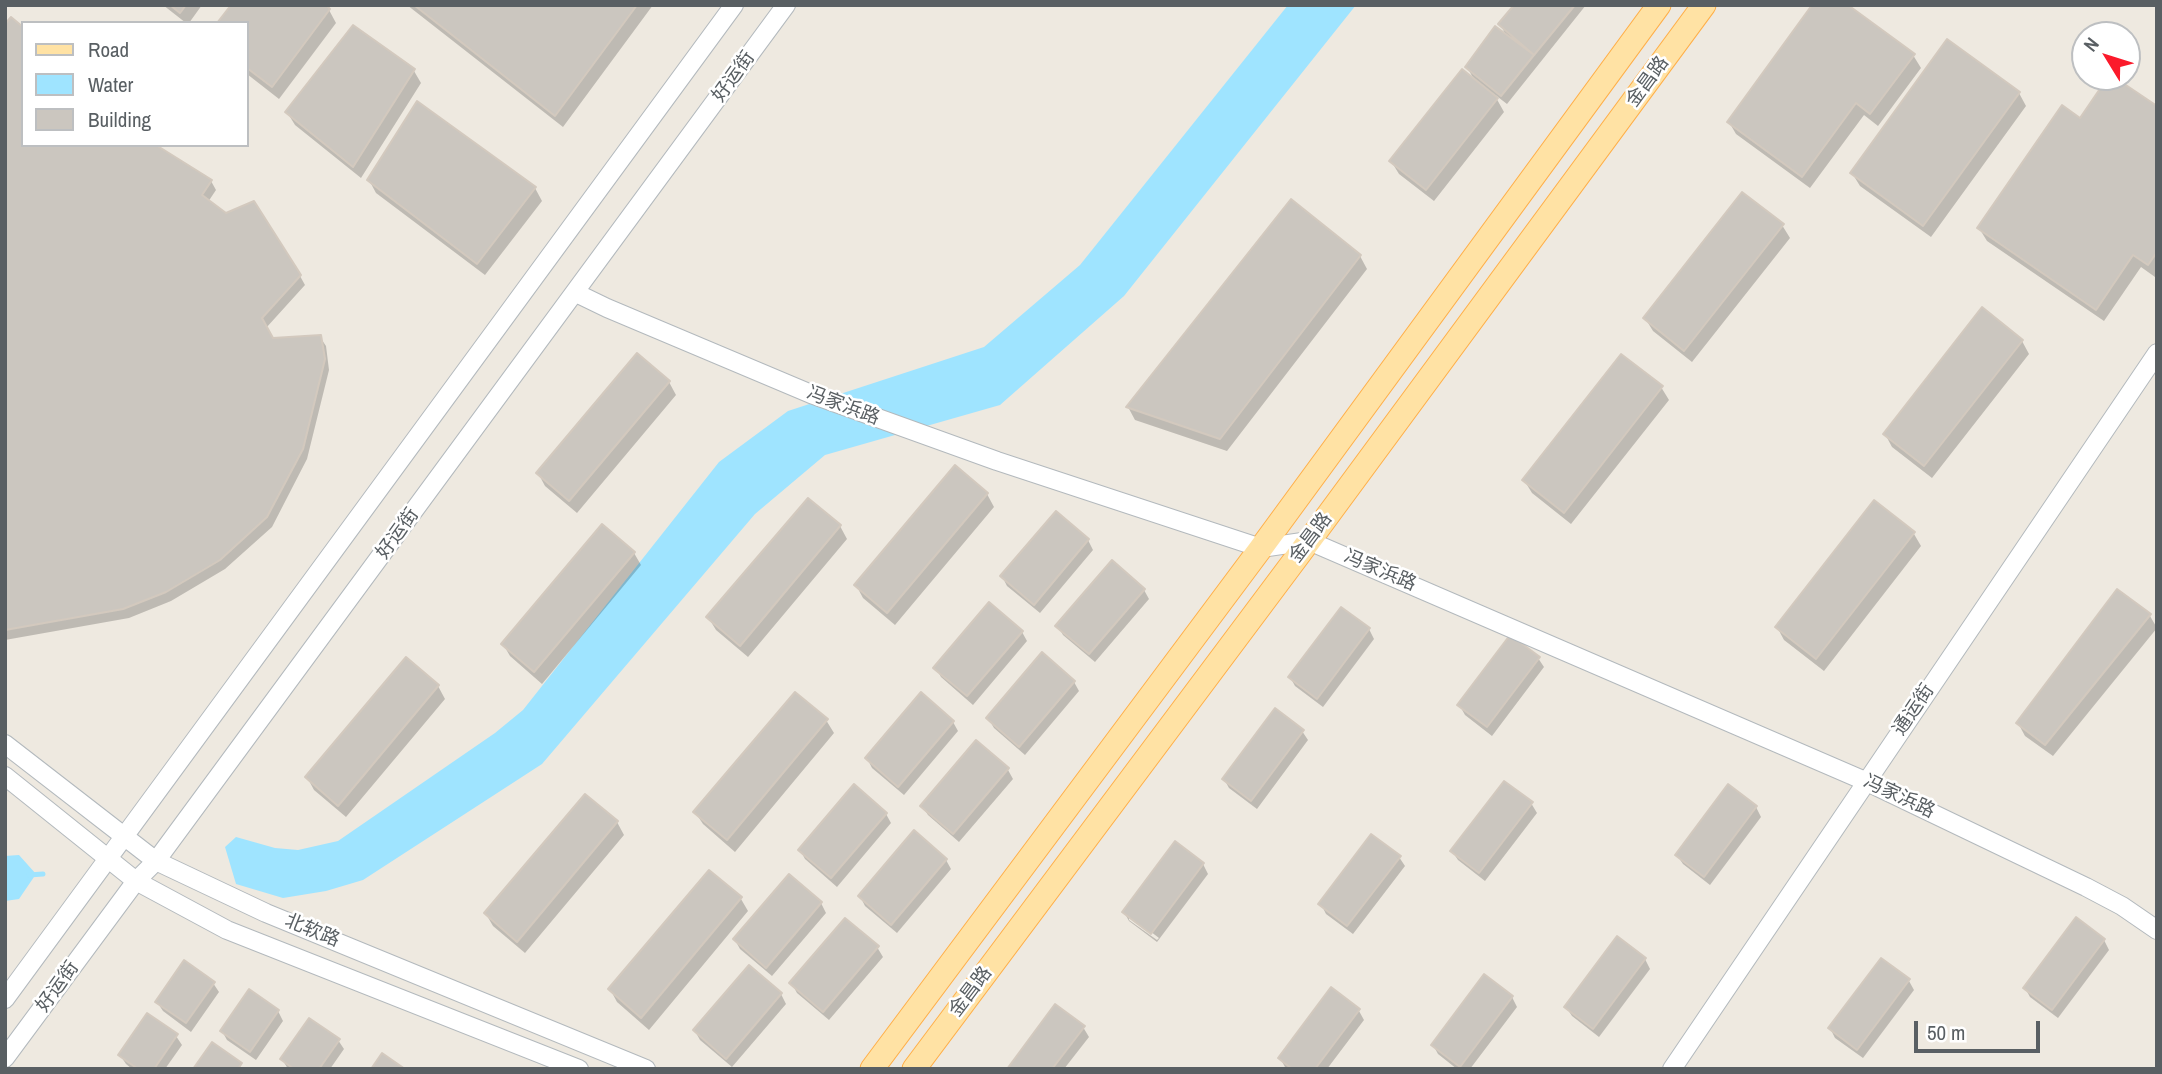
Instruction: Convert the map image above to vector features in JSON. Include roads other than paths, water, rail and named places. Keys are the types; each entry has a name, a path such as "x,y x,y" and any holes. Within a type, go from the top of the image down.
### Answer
{"main road":[{"name":"金昌路","path":"872,1069 1534,179 1659,5"},
{"name":"金昌路","path":"914,1069 1309,541 1704,5"}],"street":[{"name":"好运街","path":"5,999 734,5"},
{"name":"好运街","path":"5,1058 136,881 156,861 786,5"},
{"name":"冯家浜路","path":"576,293 811,394 914,432 1261,548 1309,541 1865,781 2086,887 2122,906 2157,930"},
{"name":"通运街","path":"1672,1069 2157,353"},
{"name":"北软路","path":"5,744 156,861 266,913 646,1069"},
{"name":"北软路","path":"5,776 136,881 227,930 579,1069"}],"water":[{"path":"1288,5 1356,5 1124,296 1000,405 825,455 755,514 542,764 363,880 326,891 283,898 236,884 225,847 236,837 275,848 298,850 338,841 495,733 523,710 719,462 788,411 984,347 1080,265"},
{"path":"19,855 36,874 19,899 5,901 5,856"}],"waterway":[{"path":"29,875 43,874"}]}
